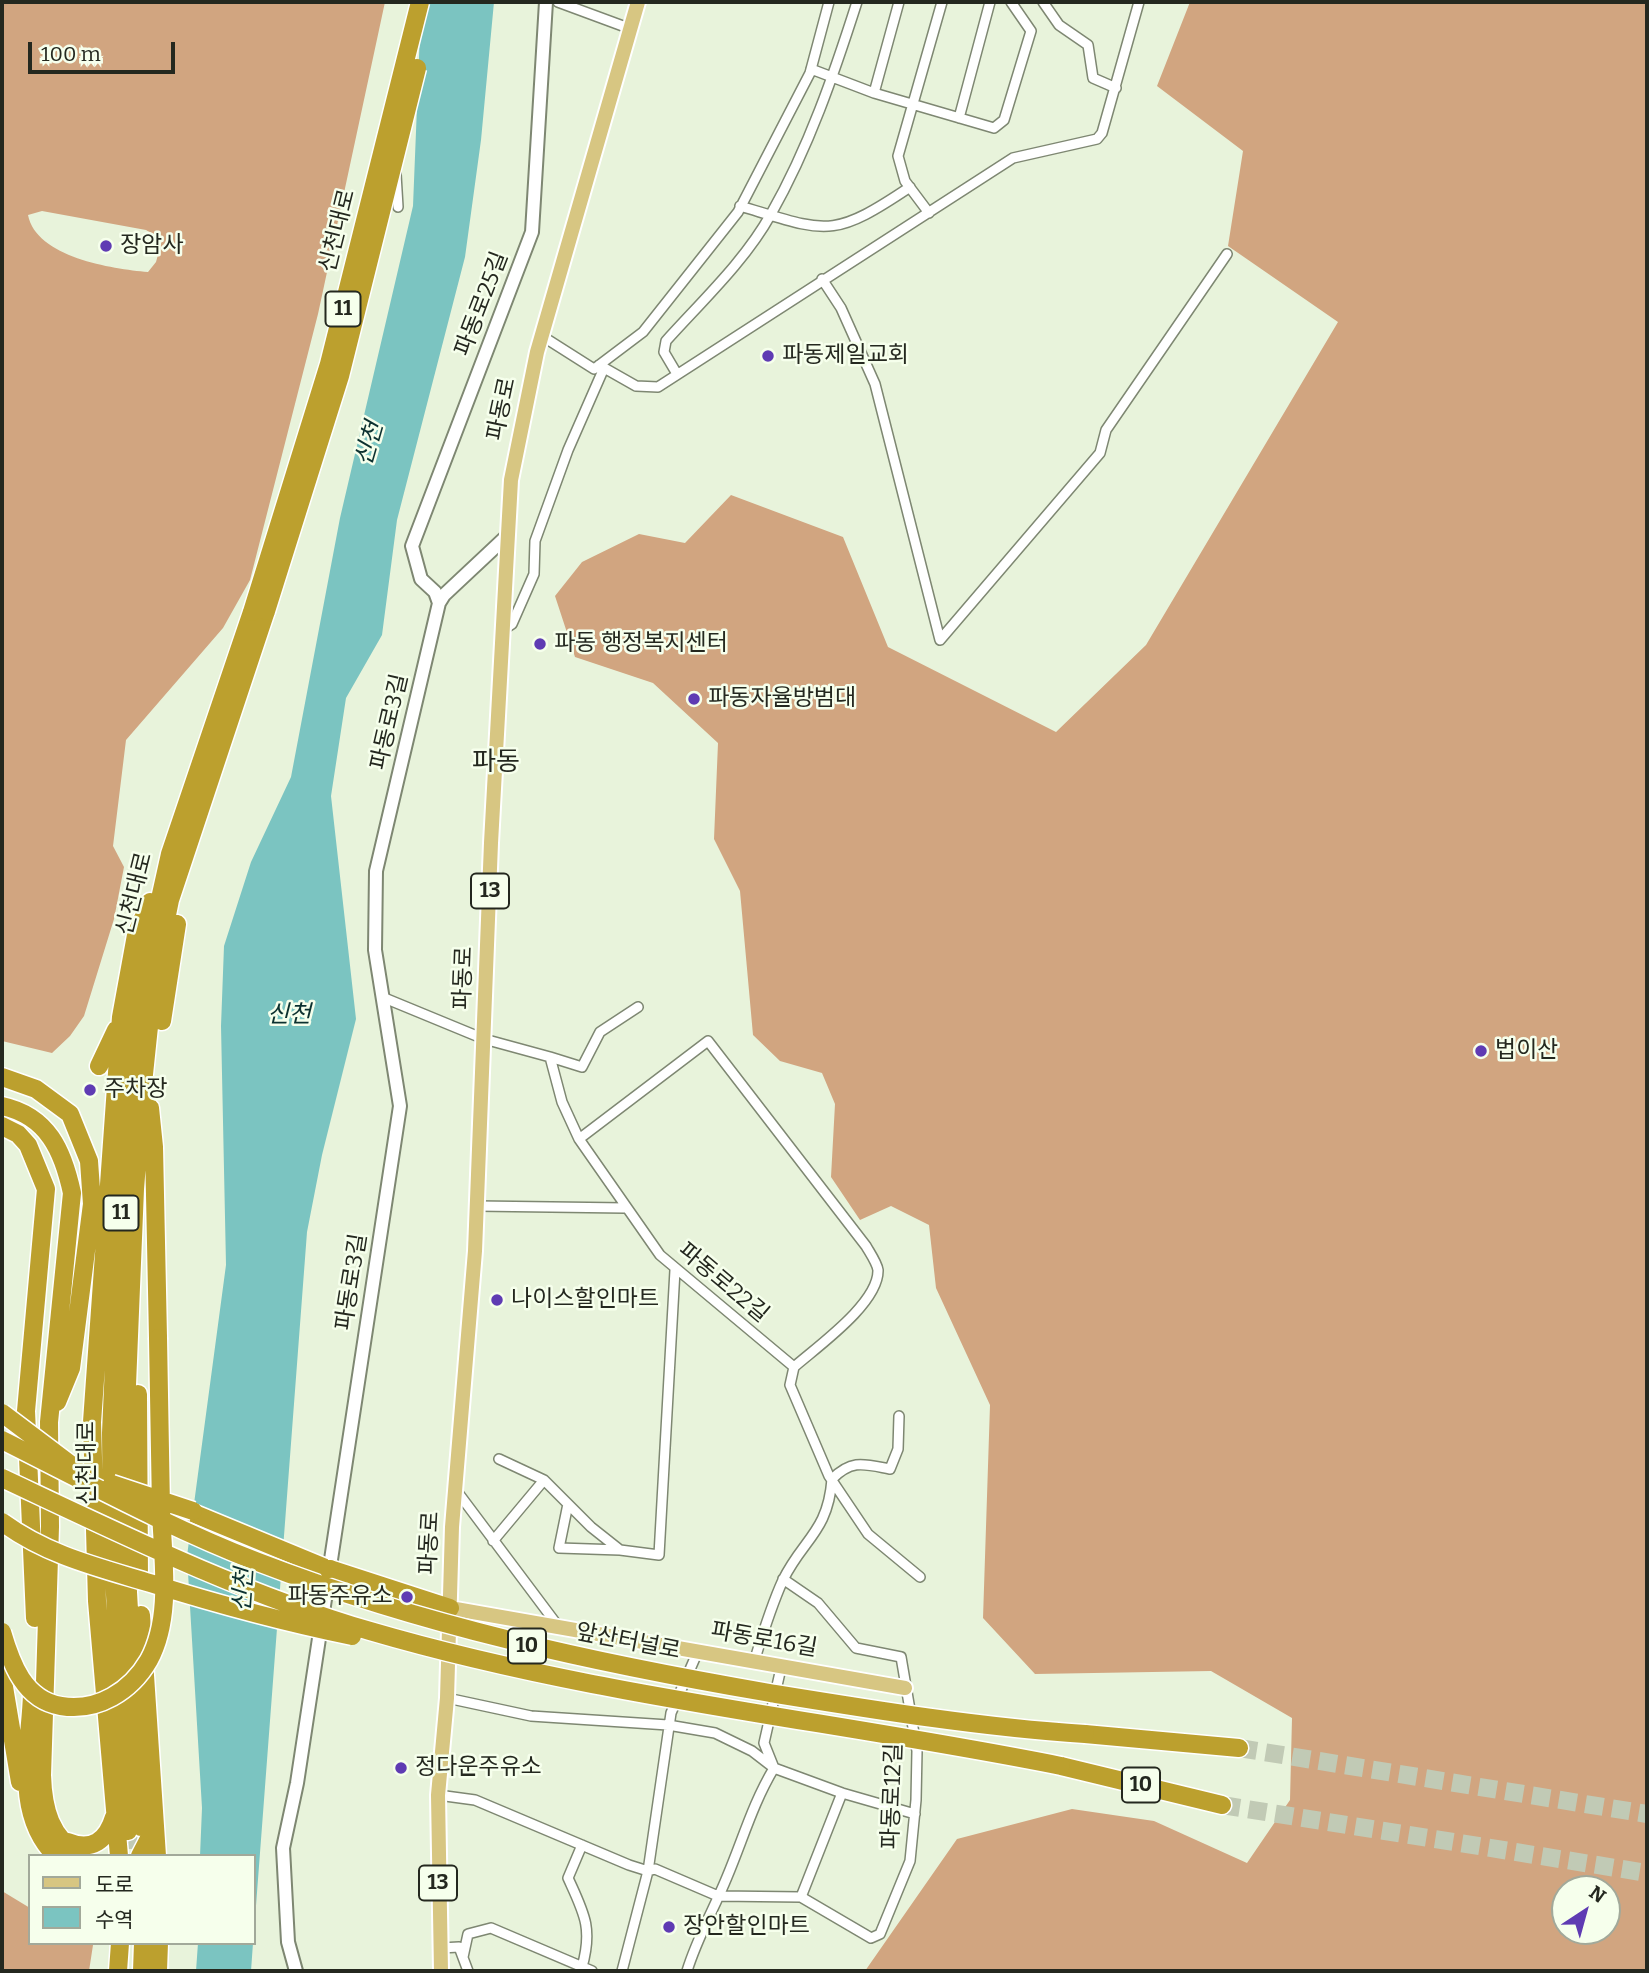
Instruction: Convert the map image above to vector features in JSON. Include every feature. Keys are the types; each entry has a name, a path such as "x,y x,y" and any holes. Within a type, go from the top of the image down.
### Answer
{"highway":[{"name":"신천대로","path":"142,1827 125,1538 125,1434 135,1189 155,979 170,900 259,611 328,364 420,2"},
{"name":"신천대로","path":"142,1827 108,1488 125,1128 134,1024 144,961 170,854 259,611 340,376 431,2"},
{"name":"11","path":"156,1854 142,1827 138,1528 139,1334 150,1108 177,926 201,804"},
{"name":"11","path":"119,1854 97,1601 92,1422 121,1017 136,935 170,854"},
{"path":"99,1066 121,1017"},
{"path":"2,1077 36,1089 70,1114 89,1161 92,1204 71,1368 49,1422"},
{"path":"2,1106 33,1120 54,1139 66,1165 72,1193 49,1422 50,1527 42,1775 44,1809 53,1846"},
{"path":"2,1632 11,1663 27,1688 54,1704 75,1708 97,1704 127,1688 149,1659 162,1611 154,1147 150,1108"},
{"path":"2,1126 18,1134 27,1145 46,1189 26,1411 36,1599 28,1796 36,1827 53,1846 93,1845 110,1829 114,1817"},
{"path":"98,1131 108,1181"},
{"path":"2,1413 108,1488 186,1508 328,1569 450,1608"},
{"name":"앞산터널로","path":"2,1440 108,1488 204,1539 288,1573 468,1631 547,1651 645,1671 923,1717 1239,1748"},
{"path":"138,1451 151,1474 186,1508"},
{"name":"앞산터널로","path":"2,1478 252,1589 324,1617 435,1650 588,1683 872,1730 1061,1766 1222,1805"},
{"path":"138,1528 152,1506 186,1508"},
{"path":"2,1522 56,1554 237,1610 382,1643 435,1650"},
{"path":"2,1675 23,1801 29,1820 53,1846 76,1854"},
{"path":"114,1817 118,1829 131,1840 145,1837 142,1827"},
{"path":"141,1854 152,1837 142,1827"},
{"path":"118,1971 120,1945"},
{"path":"129,1971 130,1945"},
{"path":"142,1971 143,1945"},
{"path":"158,1971 159,1945"}],"main road":[{"name":"파동로","path":"441,1971 438,1796 447,1698 456,1490 477,1206 511,480 521,422 542,336 638,2"},
{"name":"파동로16길","path":"450,1608 698,1651"},
{"name":"파동로16길","path":"754,1662 905,1688"}],"street":[{"path":"398,207 391,98 403,63 412,2"},
{"path":"553,2 631,29"},
{"name":"파동로25길","path":"439,603 435,592 421,579 412,546 532,232 553,2"},
{"path":"542,336 594,369 602,367 643,332 740,206 811,69 829,2"},
{"path":"677,374 664,352 666,341 742,256 771,215 832,78 857,2"},
{"path":"874,93 900,2"},
{"path":"929,213 910,187 898,156 942,2"},
{"path":"959,118 990,2"},
{"path":"811,69 874,93 994,128 1004,120 1031,31 1011,2"},
{"path":"1043,2 1059,25 1088,45 1093,78 1116,88"},
{"path":"602,367 636,386 658,387 1013,158 1097,139 1102,133 1116,88 1139,2"},
{"path":"740,206 796,225 826,229 866,216 910,187"},
{"path":"822,279 841,308 875,384 940,640 1100,453 1106,430 1227,254"},
{"path":"503,630 512,624 534,573 535,541 602,367"},
{"path":"439,603 508,535"},
{"name":"파동로3길","path":"296,1971 288,1942 284,1848 400,1106 374,950 376,870 439,603"},
{"path":"382,997 484,1039 582,1067 600,1032 638,1007"},
{"path":"579,1139 708,1041 866,1246 878,1268 876,1282 867,1301 794,1367 790,1385 832,1479 867,1534 920,1577"},
{"name":"파동로22길","path":"550,1057 562,1102 579,1139 625,1208 675,1270 794,1367"},
{"path":"477,1206 625,1208"},
{"path":"568,1504 559,1548 620,1550 659,1555 675,1270"},
{"path":"754,1662 783,1579 822,1525 831,1499 832,1479 845,1466 863,1464 890,1469 898,1449 899,1416"},
{"path":"499,1459 544,1480 620,1550"},
{"path":"493,1541 544,1480"},
{"path":"456,1490 561,1628"},
{"name":"파동로12길","path":"783,1579 818,1603 856,1648 901,1657 918,1751 910,1861 880,1934 871,1938 802,1897"},
{"path":"622,1971 648,1871 668,1726 698,1651 781,1668 764,1743 774,1768"},
{"path":"447,1698 531,1716 668,1726 715,1733 752,1751 774,1768 842,1793 915,1814"},
{"path":"687,1971 755,1800 774,1768"},
{"path":"438,1796 475,1800 582,1845 648,1871 655,1869 718,1896 802,1897 842,1793"},
{"path":"582,1845 568,1878 587,1919 588,1945 582,1967"},
{"path":"463,1957 468,1934 491,1928 592,1971"},
{"path":"441,1948 459,1947 468,1971"}],"shaded area":[{"path":"2,2 385,2 318,314 250,580 223,628 126,740 113,846 124,867 114,919 84,1016 70,1036 52,1053 2,1041","holes":["42,211 146,230 162,240 156,262 148,272 96,264 60,251 34,229 28,215"]},
{"path":"1190,2 1647,2 1647,1971 865,1971 957,1839 1072,1809 1154,1821 1247,1863 1290,1800 1292,1718 1211,1671 1035,1674 983,1618 990,1405 936,1288 929,1225 891,1206 860,1220 831,1177 835,1104 822,1073 780,1061 753,1035 740,891 714,839 718,743 653,683 575,657 555,596 582,562 639,534 685,543 731,495 843,537 888,647 1056,732 1146,645 1338,322 1228,246 1243,151 1157,86"},
{"path":"2,1891 28,1907 28,1945 93,1945 89,1971 2,1971"}],"water":[{"name":"신천","path":"427,2 494,2 481,140 465,257 397,520 382,635 346,698 331,796 356,1019 322,1155 307,1232 256,1906 256,1854 200,1854 202,1808 187,1556 226,1265 221,1026 224,946 251,862 291,777 340,518 413,206 420,32"},
{"path":"198,1945 253,1945 251,1971 196,1971"}],"tunnel":[{"path":"1239,1748 1647,1814"},
{"path":"1222,1805 1647,1873"},
{"path":"128,1831 129,1854"}],"place":[{"name":"장암사","path":"106,246"},
{"name":"파동제일교회","path":"768,356"},
{"name":"파동 행정복지센터","path":"540,644"},
{"name":"파동자율방범대","path":"694,699"},
{"name":"법이산","path":"1481,1051"},
{"name":"주차장","path":"90,1090"},
{"name":"나이스할인마트","path":"497,1300"},
{"name":"파동주유소","path":"407,1597"},
{"name":"정다운주유소","path":"401,1768"},
{"name":"장안할인마트","path":"669,1927"}],"district":[{"name":"파동","path":"496,763"}]}
